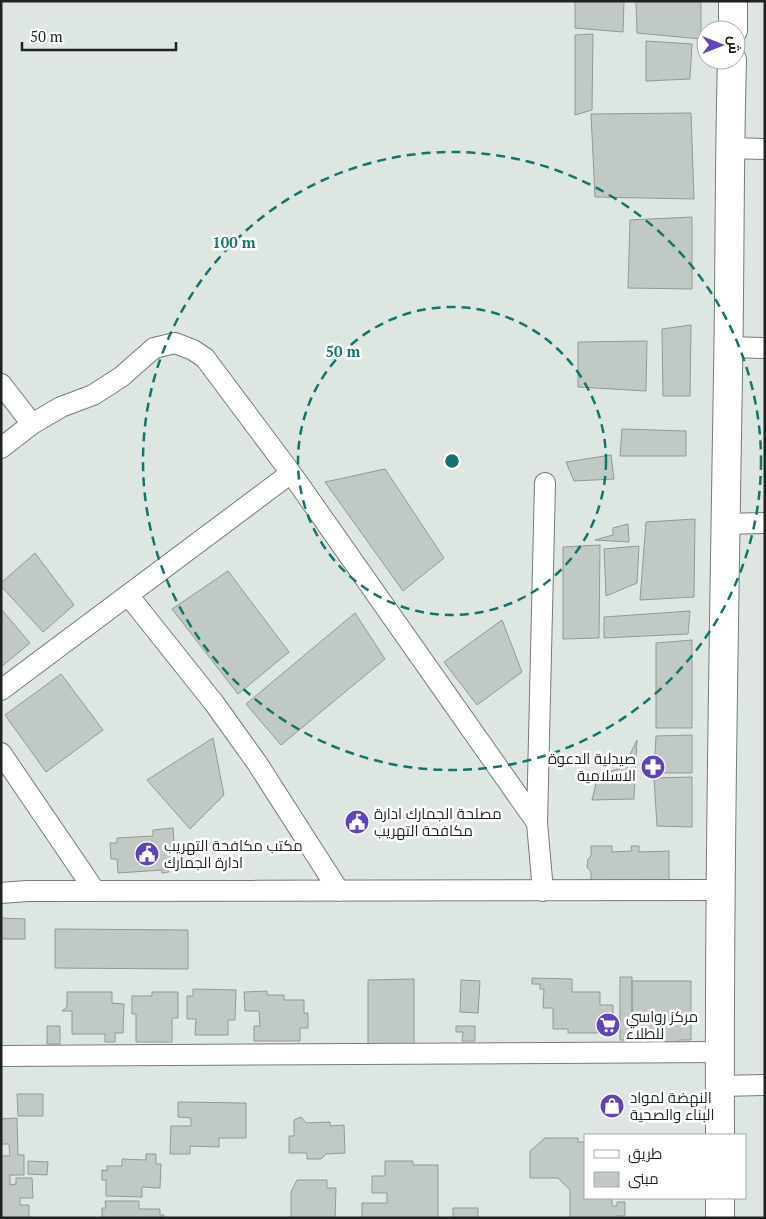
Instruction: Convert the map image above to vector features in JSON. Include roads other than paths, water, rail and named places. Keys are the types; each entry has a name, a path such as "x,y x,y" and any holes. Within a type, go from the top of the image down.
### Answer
{"street":[{"path":"732,20 733,1"},
{"path":"720,1134 729,148 732,70"},
{"path":"729,148 765,149"},
{"path":"1,448 32,424 61,407 93,395 121,377 154,348 176,343 193,350 205,358 290,473 537,823"},
{"path":"728,347 765,348"},
{"path":"1,384 32,424"},
{"path":"1,690 290,473"},
{"path":"542,891 537,823 545,483"},
{"path":"725,524 765,523"},
{"path":"128,596 225,718 257,763 340,891"},
{"path":"1,753 95,891"},
{"path":"1,893 26,891 721,890"},
{"path":"1,1056 720,1052"},
{"path":"720,1086 765,1085"},
{"path":"720,1199 720,1218"}],"place":[{"name":"صيدلية الدعوة الاسلامية","path":"653,767"},
{"name":"مصلحة الجمارك ادارة مكافحة التهريب","path":"357,822"},
{"name":"مكتب مكافحة التهريب ادارة الجمارك","path":"147,854"},
{"name":"مركز رواسي للطلاء","path":"608,1025"},
{"name":"النهضة لمواد البناء والصحية","path":"612,1106"}]}
